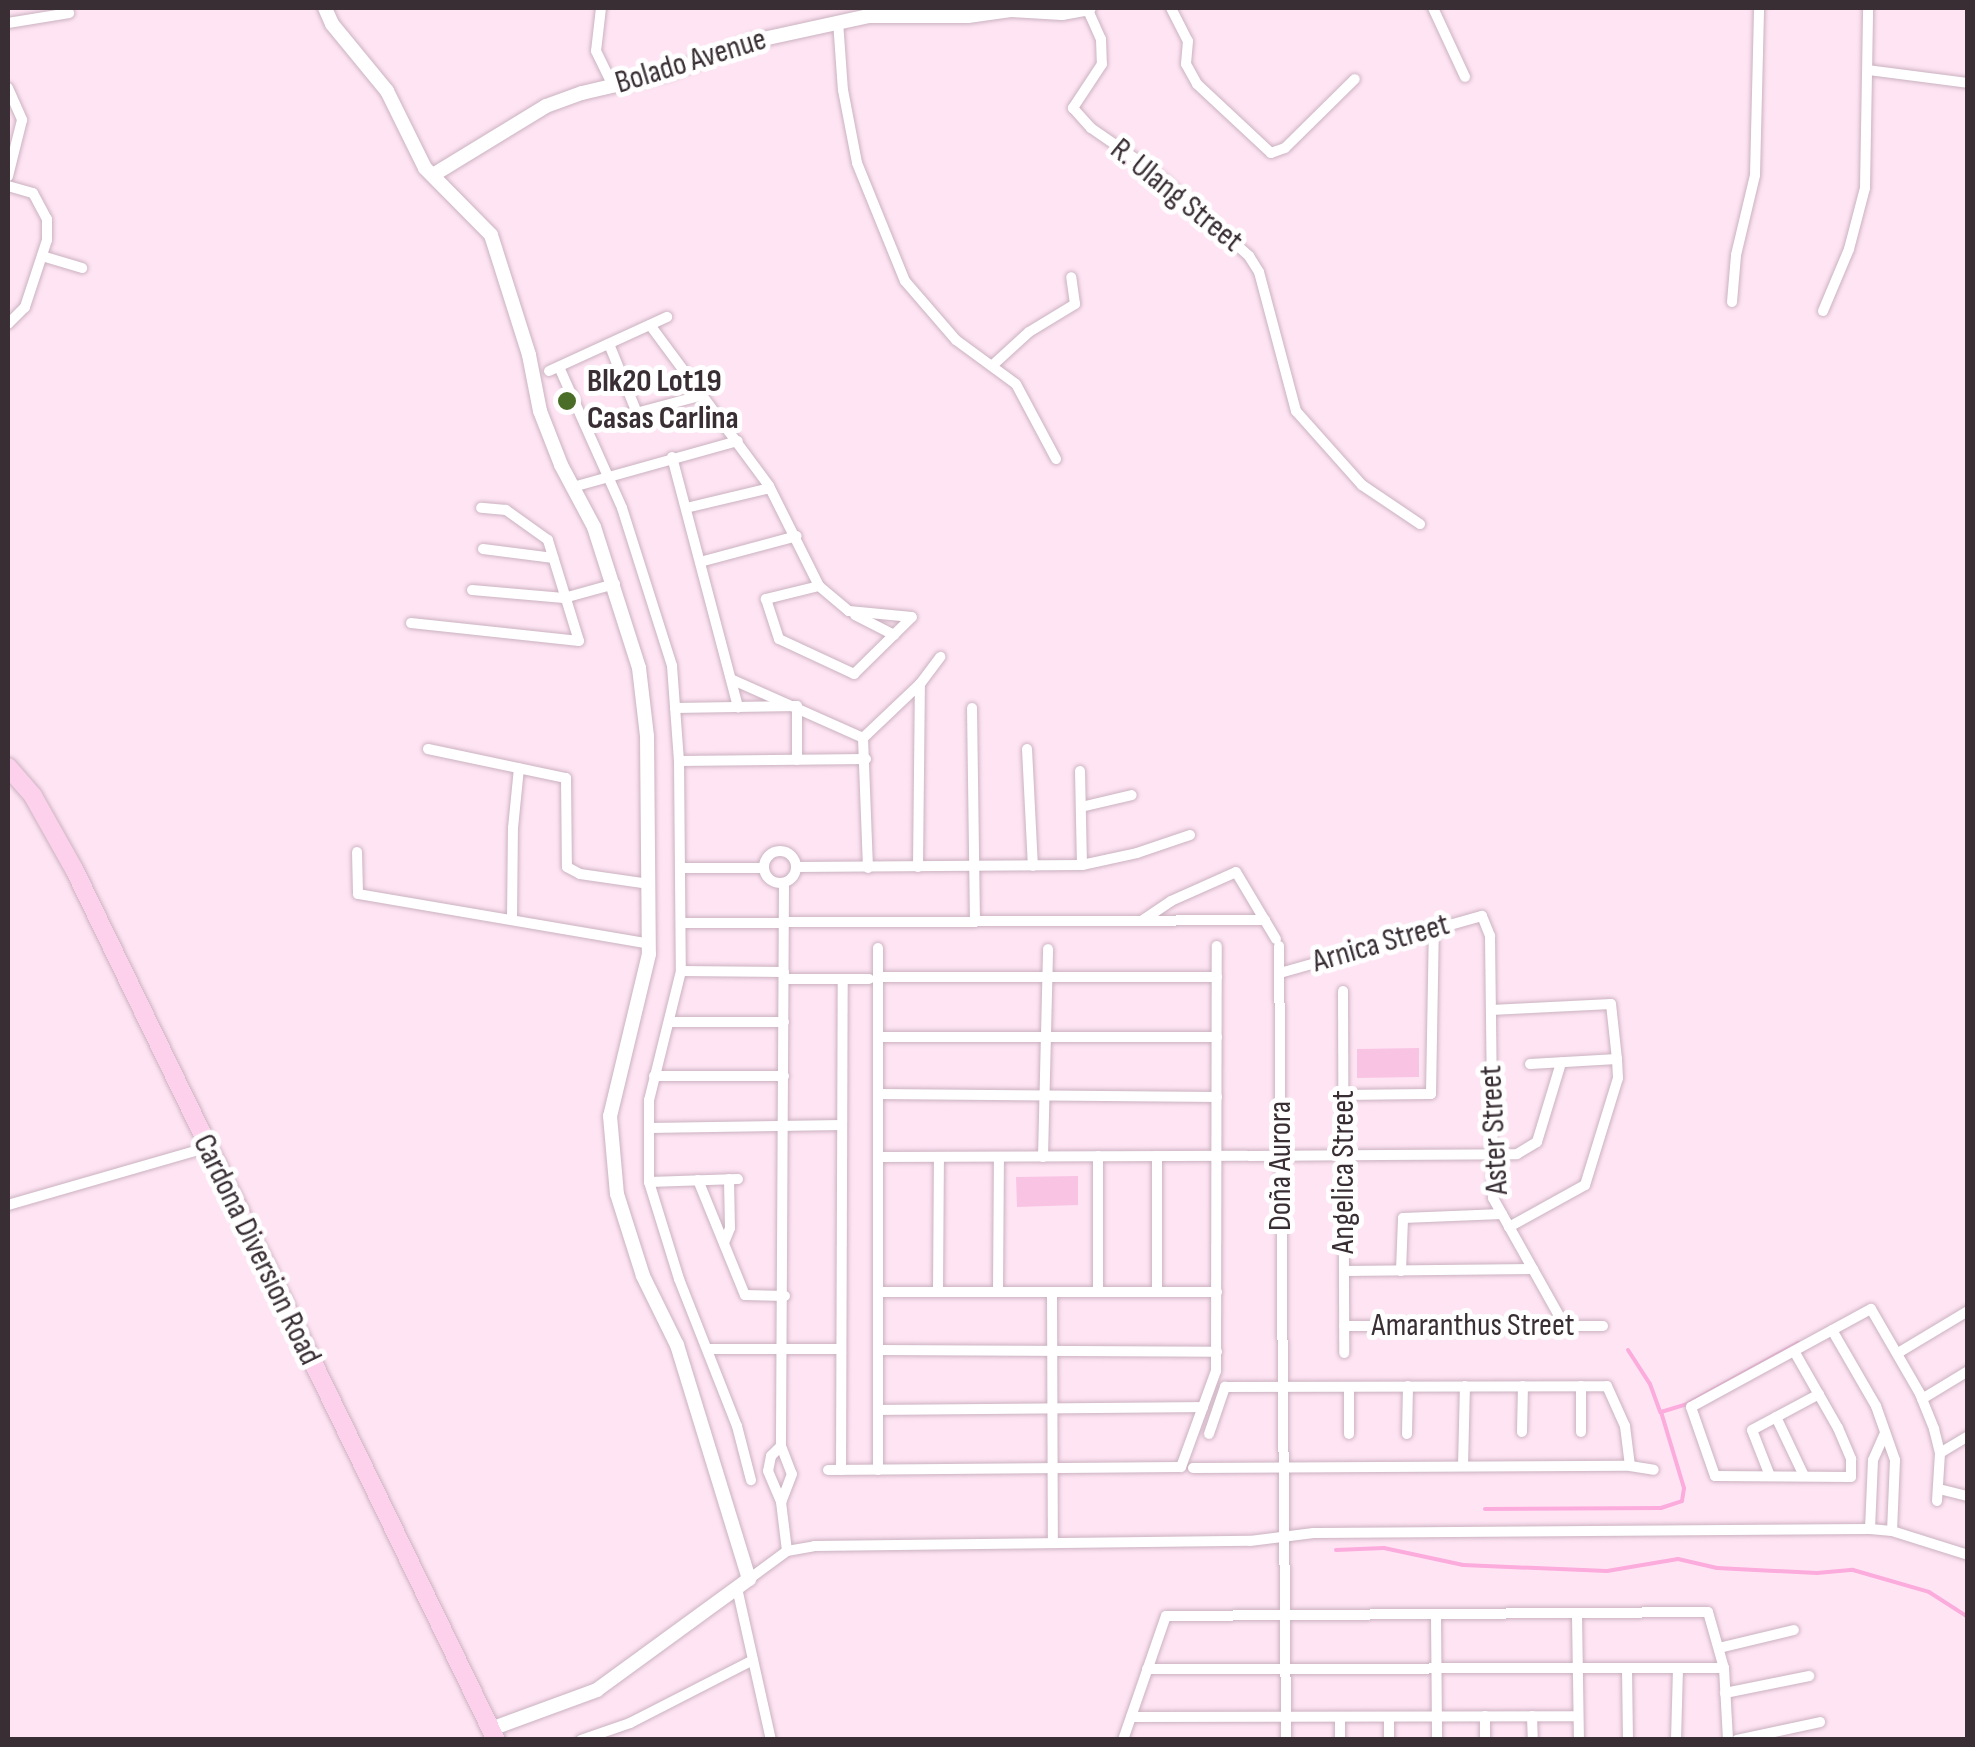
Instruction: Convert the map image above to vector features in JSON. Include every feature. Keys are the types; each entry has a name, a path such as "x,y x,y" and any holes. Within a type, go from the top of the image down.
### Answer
{"main road":[{"name":"Cardona Diversion Road","path":"8,767 33,796 74,870 494,1734"}],"street":[{"path":"325,8 332,24 388,91 433,175 491,235 529,355 540,412 594,526 639,668 648,736 649,944 610,1116 616,1194 644,1276 676,1345 743,1583 753,1660 771,1740"},
{"path":"601,8 596,51 613,86"},
{"name":"Bolado Avenue","path":"433,175 546,106 667,73 754,41 869,16 1088,8"},
{"name":"R. Ulang Street","path":"1088,8 1101,39 1102,64 1073,108 1091,128 1156,173 1249,256 1259,272 1296,411 1362,486 1420,524"},
{"path":"1171,8 1188,41 1186,64 1197,84 1271,153 1285,148 1356,78"},
{"path":"1433,8 1466,76"},
{"path":"1732,302 1736,255 1754,175 1759,8"},
{"path":"1823,311 1844,264 1865,188 1868,8"},
{"path":"8,23 46,12 69,13"},
{"path":"838,20 842,90 858,163 906,281 956,340 994,364 1016,384 1034,410 1056,458"},
{"path":"1868,70 1968,83"},
{"path":"8,88 22,120 8,176"},
{"path":"8,186 33,194 48,219 42,256 25,307 8,324"},
{"path":"42,256 82,268"},
{"path":"994,364 1028,332 1075,304 1071,277"},
{"path":"667,317 554,369 607,475 649,587 672,666 679,761 680,971 654,1076 649,1128 650,1182 678,1279 709,1349 751,1480"},
{"path":"650,326 770,488 819,586 848,612 894,634"},
{"path":"609,344 638,412"},
{"path":"621,417 702,395"},
{"path":"572,486 738,441"},
{"path":"672,457 738,707"},
{"path":"686,508 770,488"},
{"path":"411,623 579,642 542,532 506,510 481,508"},
{"path":"700,562 796,536"},
{"path":"482,549 553,558"},
{"path":"472,590 564,598 615,584"},
{"path":"819,586 766,600 779,639 854,674 912,617 848,612"},
{"path":"863,738 920,684 940,657"},
{"path":"732,680 863,738"},
{"path":"918,867 920,684"},
{"path":"675,708 796,706"},
{"path":"796,706 797,760"},
{"path":"972,708 974,922"},
{"path":"863,738 868,868"},
{"path":"428,749 570,782 567,868 580,874 649,884"},
{"path":"1027,749 1032,866"},
{"path":"679,761 866,759"},
{"path":"512,920 513,828 520,768"},
{"path":"1080,771 1082,865"},
{"path":"1081,807 1132,795"},
{"path":"796,868 1082,865 1137,854 1190,835"},
{"path":"784,883 769,879 764,868 767,857 780,851 790,854 796,868"},
{"path":"357,852 358,894 649,944"},
{"path":"680,868 764,868"},
{"path":"781,1502 792,1474 781,1446 784,883 796,868"},
{"path":"1142,921 1171,901 1236,872 1265,920"},
{"name":"Arnica Street","path":"1280,973 1482,916"},
{"name":"Aster Street","path":"1482,916 1490,936 1492,1198 1566,1328"},
{"path":"682,923 1265,920"},
{"name":"Doña Aurora","path":"1265,920 1278,943 1280,973 1286,1740"},
{"path":"1343,1096 1431,1094 1434,930"},
{"path":"828,1470 1181,1467 1216,1370 1217,946"},
{"path":"878,948 874,978 878,1037 878,1470"},
{"path":"1044,1156 1048,949"},
{"path":"680,971 842,979 1217,976"},
{"path":"841,1470 842,979"},
{"name":"Angelica Street","path":"1343,991 1344,1353"},
{"path":"1490,1010 1610,1004 1617,1060 1618,1078 1585,1185 1509,1226"},
{"path":"669,1022 784,1022"},
{"path":"878,1037 1217,1037"},
{"path":"1530,1064 1617,1060"},
{"path":"878,1157 1516,1154 1534,1148 1561,1063"},
{"path":"654,1076 784,1076"},
{"path":"878,1094 1217,1097"},
{"path":"649,1128 842,1125"},
{"path":"8,1205 206,1148"},
{"path":"1098,1156 1098,1292"},
{"path":"1157,1292 1158,1156"},
{"path":"938,1292 939,1157"},
{"path":"998,1292 999,1157"},
{"path":"650,1182 733,1179 730,1228 724,1244"},
{"path":"698,1180 744,1295 784,1296"},
{"path":"1402,1271 1403,1218 1502,1214"},
{"path":"1344,1271 1533,1269"},
{"path":"878,1292 1217,1292"},
{"path":"1052,1292 1053,1542"},
{"path":"1794,1351 1851,1460 1850,1476 1715,1476 1691,1406 1871,1309 1922,1399 1940,1453 1938,1494 1968,1496"},
{"path":"1898,1353 1968,1311"},
{"name":"Amaranthus Street","path":"1344,1326 1603,1326"},
{"path":"1832,1330 1876,1406 1895,1460 1892,1531"},
{"path":"709,1349 842,1349"},
{"path":"878,1350 1217,1352"},
{"path":"1922,1399 1968,1371"},
{"path":"1349,1386 1349,1434"},
{"path":"1407,1434 1408,1386"},
{"path":"1463,1466 1465,1386"},
{"path":"1522,1386 1522,1432"},
{"path":"1581,1386 1581,1432"},
{"path":"1209,1434 1225,1387 1607,1386 1616,1399 1630,1466"},
{"path":"1770,1476 1752,1430 1819,1394"},
{"path":"878,1410 1203,1407"},
{"path":"1776,1417 1804,1476"},
{"path":"1870,1529 1873,1460 1885,1432"},
{"path":"1940,1453 1968,1436"},
{"path":"781,1446 772,1456 768,1471 781,1502 787,1551"},
{"path":"1193,1468 1630,1466 1654,1470"},
{"path":"1872,1486 1893,1488"},
{"path":"494,1734 597,1690 787,1551 814,1546 1284,1537 1312,1533 1870,1529 1892,1531 1968,1554"},
{"path":"1123,1740 1166,1616 1708,1612 1724,1668 1728,1740"},
{"path":"1576,1615 1579,1740"},
{"path":"1436,1616 1437,1740"},
{"path":"1718,1648 1794,1630"},
{"path":"581,1740 630,1722 753,1660"},
{"path":"1146,1669 1724,1668"},
{"path":"1676,1740 1678,1669"},
{"path":"1627,1670 1628,1740"},
{"path":"1726,1693 1809,1676"},
{"path":"1485,1716 1485,1740"},
{"path":"1532,1716 1533,1740"},
{"path":"1131,1717 1578,1716"},
{"path":"1340,1718 1340,1740"},
{"path":"1388,1740 1389,1718"},
{"path":"1737,1740 1820,1722"}],"shaded area":[{"path":"1419,1048 1419,1077 1357,1078 1357,1049"},
{"path":"1078,1176 1078,1205 1017,1207 1016,1177"}],"waterway":[{"path":"1485,1509 1661,1508 1682,1501 1684,1488 1661,1412 1687,1404 1798,1343"},
{"path":"1628,1350 1650,1384 1660,1412"},
{"path":"1336,1550 1384,1548 1463,1565 1607,1571 1678,1559 1717,1568 1817,1573 1853,1570 1929,1592 1968,1617"}],"place":[{"name":"Blk20 Lot19 Casas Carlina","path":"567,401"}]}
